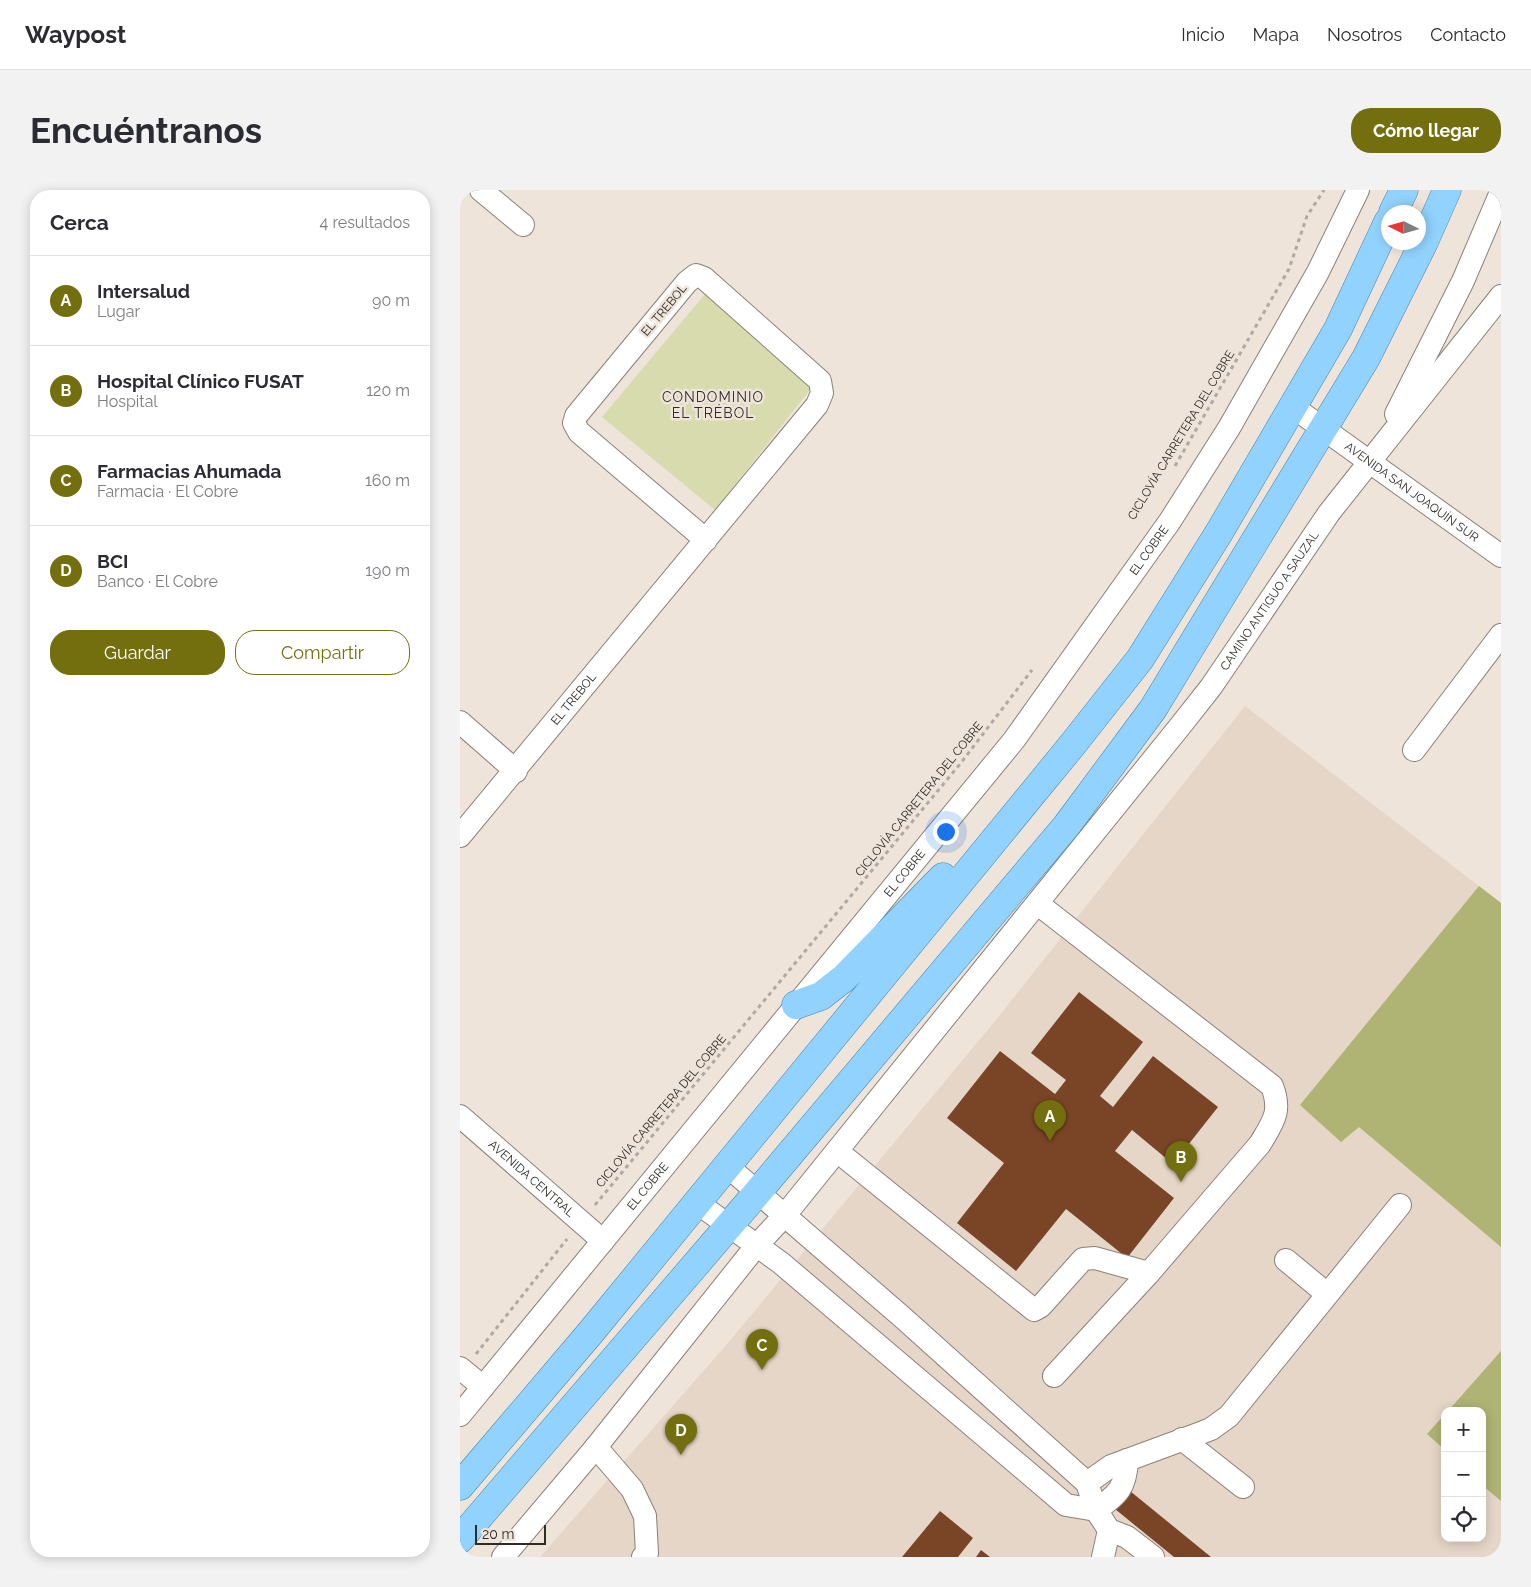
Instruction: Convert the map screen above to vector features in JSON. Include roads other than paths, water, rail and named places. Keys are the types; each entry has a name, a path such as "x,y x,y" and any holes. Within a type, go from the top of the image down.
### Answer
{"main road":[{"path":"1396,205 1404,190"},
{"path":"460,1539 729,1226 1067,825 1153,709 1366,358 1424,242 1447,190"},
{"path":"460,1486 591,1332 1009,822 1140,659 1293,407 1338,328 1381,237"},
{"path":"796,1005 821,996 844,978 937,884 969,854 1009,822"}],"street":[{"path":"481,190 523,225"},
{"name":"EL COBRE","path":"460,1415 1014,740 1170,521 1229,428 1281,340 1318,272 1358,190"},
{"path":"1370,463 1463,281 1501,192"},
{"name":"EL TREBOL","path":"460,836 516,771 706,540 817,405 822,393 820,381 704,278 696,275 687,282 576,416 574,423 579,432 706,540"},
{"name":"CAMINO ANTIGUO A SAUZAL","path":"503,1557 596,1447 757,1245 785,1215 1038,904 1211,687 1338,500 1370,463 1501,296"},
{"name":"AVENIDA SAN JOAQUÍN SUR","path":"1293,407 1501,556"},
{"path":"1414,750 1501,635"},
{"path":"460,722 516,771"},
{"path":"1038,904 1272,1086 1277,1099 1277,1110 1273,1123 1260,1144 1149,1273 1054,1376"},
{"name":"AVENIDA CENTRAL","path":"460,1116 602,1241"},
{"path":"837,1151 1034,1310 1041,1306 1083,1259 1095,1258 1149,1273"},
{"path":"726,1165 1016,1418 1087,1483 1096,1510 1109,1530 1127,1538 1153,1557"},
{"path":"696,1202 757,1245 840,1312 1066,1505 1096,1510 1116,1496 1126,1476 1127,1460"},
{"path":"1087,1483 1111,1466 1211,1429 1229,1416 1400,1205"},
{"path":"1286,1260 1327,1294"},
{"path":"462,1369 482,1387"},
{"path":"994,1442 1016,1418"},
{"path":"1182,1439 1243,1487"},
{"path":"596,1447 632,1489 645,1516 647,1553 643,1557"},
{"path":"1103,1557 1109,1530"}],"place":[{"name":"Intersalud","path":"1050,1141"},
{"name":"Hospital Clínico FUSAT","path":"1181,1182"},
{"name":"Farmacias Ahumada","path":"762,1370"},
{"name":"BCI","path":"681,1455"}],"district":[{"name":"CONDOMINIO EL TRÉBOL","path":"713,406"}]}
